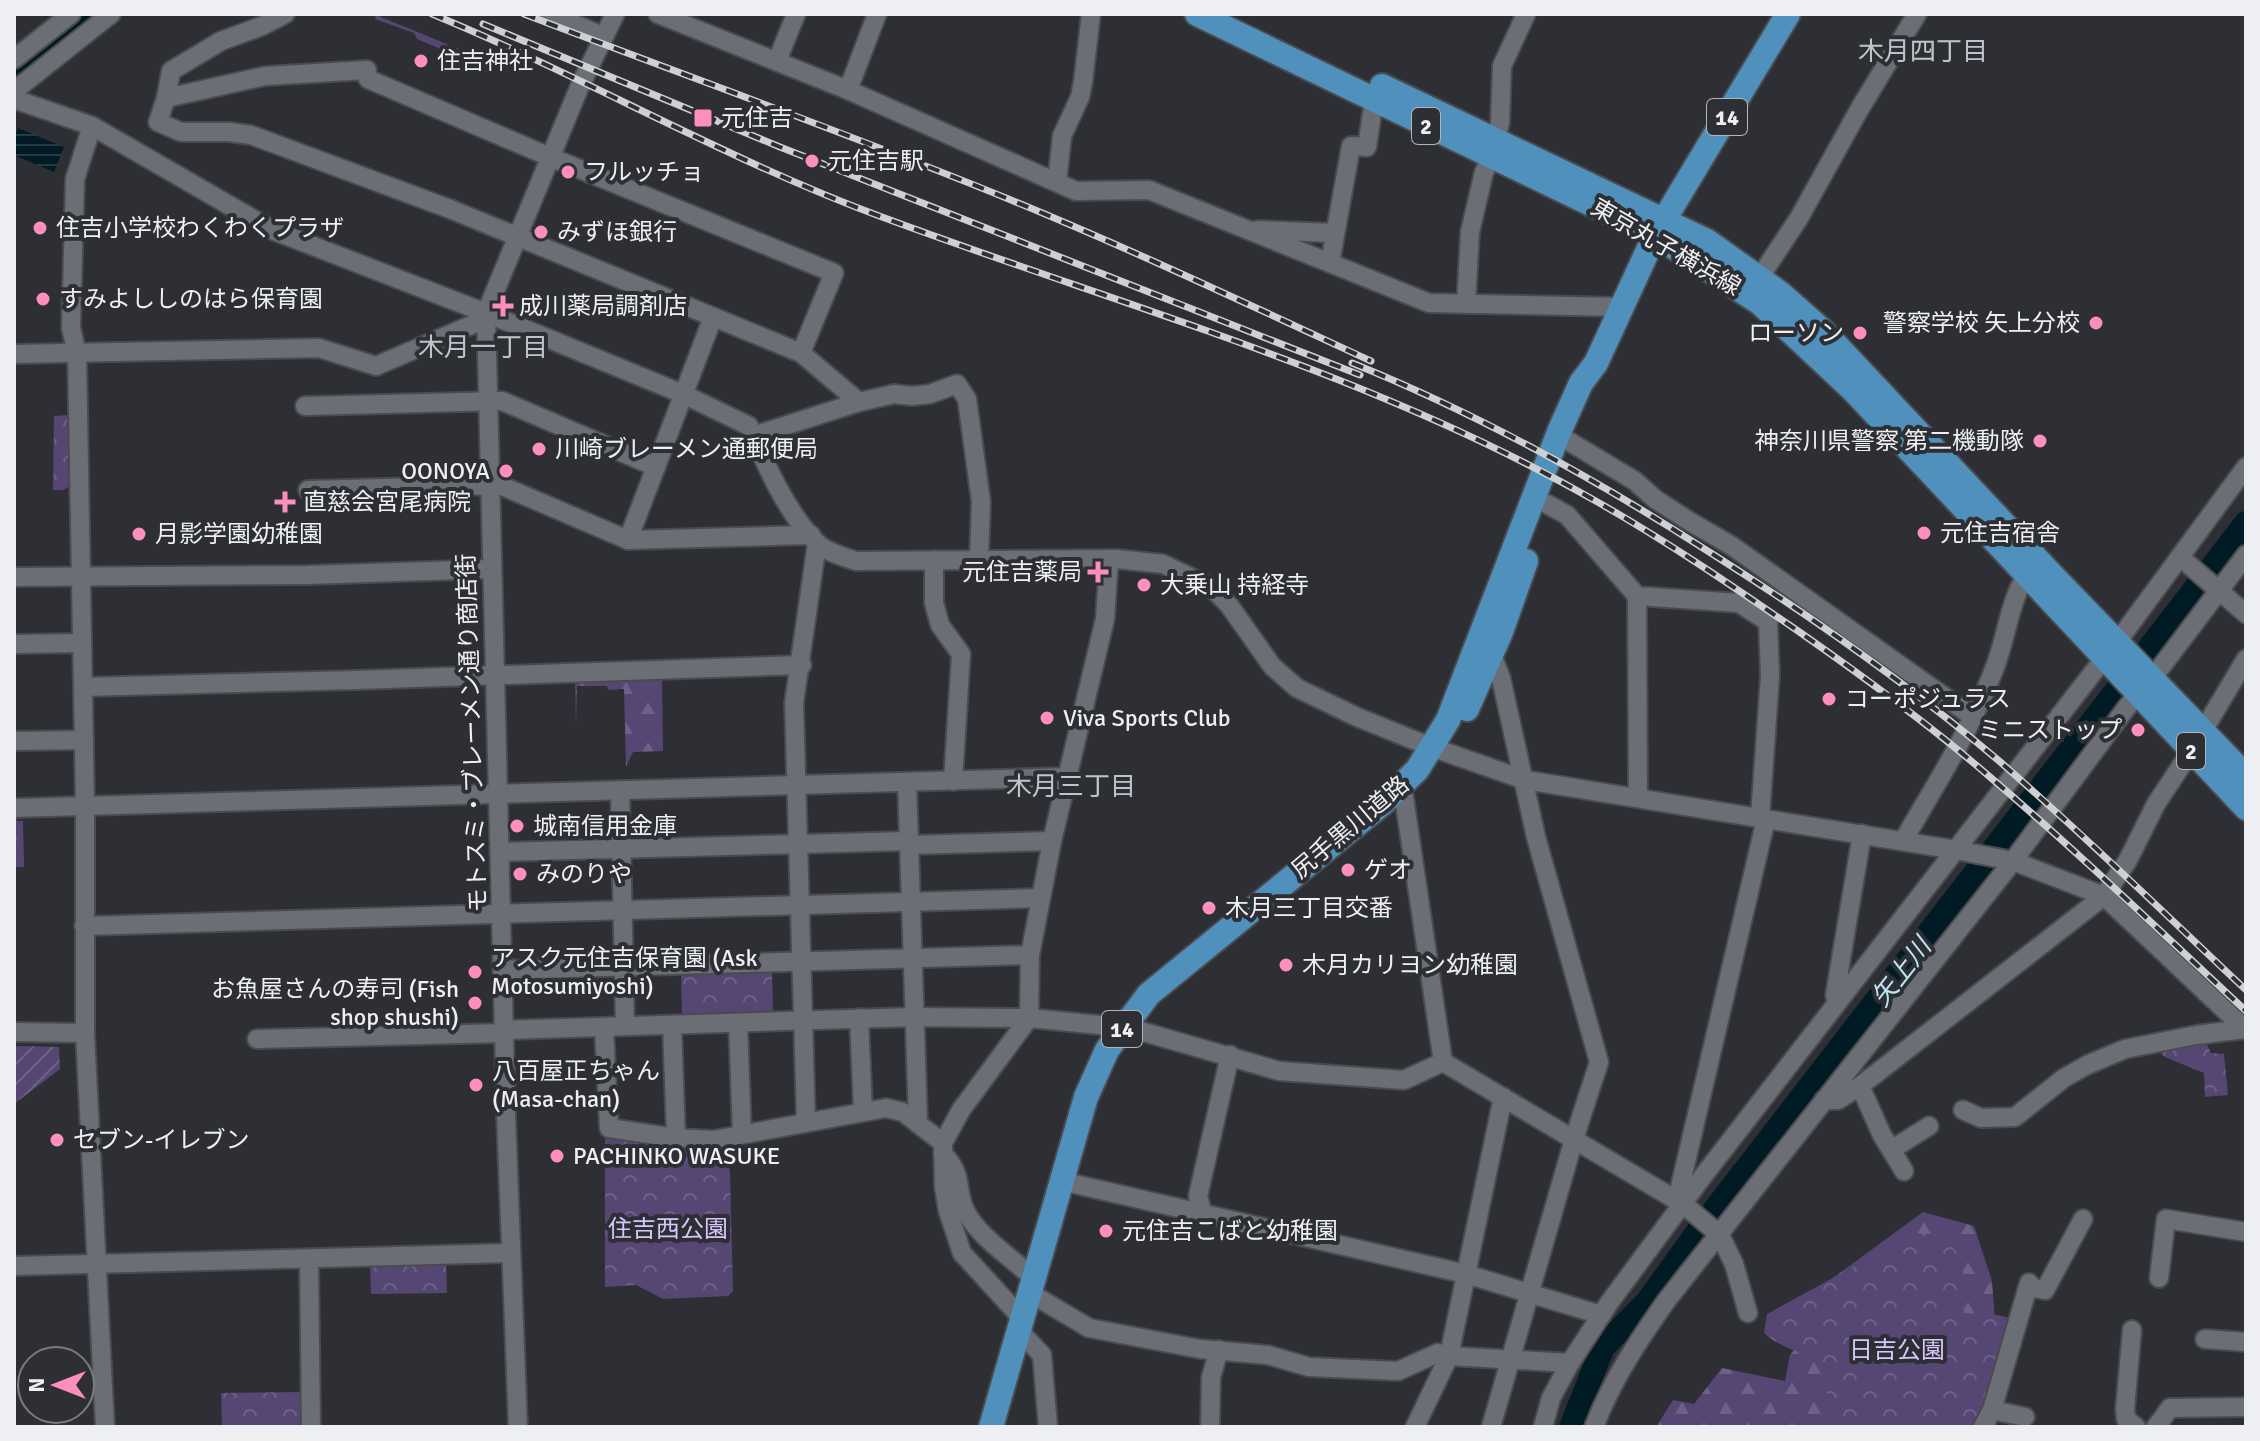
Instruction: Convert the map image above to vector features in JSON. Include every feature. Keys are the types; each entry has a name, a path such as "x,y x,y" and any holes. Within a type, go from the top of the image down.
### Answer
{"main road":[{"name":"東京丸子横浜線","path":"1197,14 1378,101 1494,148"},
{"name":"東京丸子横浜線","path":"1232,14 1494,148 1659,227 1721,250 1760,277 1824,332 2111,650"},
{"name":"尻手黒川道路","path":"991,1427 1070,1183 1093,1100 1126,1028 1149,994 1401,788 1460,724 1492,655 1585,407 1596,363 1620,307 1659,227 1788,14"},
{"name":"東京丸子横浜線","path":"1659,227 1797,335 1853,390 2027,574 2145,684 2198,741 2246,808"},
{"name":"尻手黒川道路","path":"998,1427 1086,1097 1107,1050 1174,982 1404,797 1437,749 1559,432 1581,383 1596,363"},
{"name":"東京丸子横浜線","path":"2198,741 2246,776"}],"street":[{"path":"14,59 71,14"},
{"path":"14,91 111,14"},
{"path":"285,14 221,41 171,71 158,122 181,132 251,135 518,236 801,353 859,402"},
{"path":"550,14 603,36"},
{"name":"モトスミ・ブレーメン通り商店街","path":"518,1427 506,1116 486,313 550,157 615,14"},
{"path":"658,14 687,20 1076,191 1149,190 1429,303 1620,307"},
{"path":"777,61 796,14"},
{"path":"848,90 877,14"},
{"path":"1057,182 1062,136 1080,97 1091,14"},
{"path":"1466,304 1470,232 1484,172 1500,123 1502,66 1526,14"},
{"path":"1760,277 1799,218 1917,14"},
{"path":"166,98 265,76 367,74 550,157 834,273 801,353"},
{"path":"14,99 92,126 272,230 486,313 683,394 749,426 760,455 789,505 814,539 836,554 856,561 1109,559 1163,564 1211,587 1229,605 1272,666 1297,688 1357,717 1437,749 1522,778 2009,860 2104,896 2245,1030"},
{"path":"1330,263 1351,146 1367,147 1372,113 1378,101"},
{"path":"92,126 75,179 71,328 77,354 85,806 85,1033 105,1427"},
{"path":"1244,229 1335,233"},
{"path":"14,354 319,348 376,366 476,323 486,313"},
{"path":"628,540 713,317"},
{"path":"753,436 859,402 894,394 930,394 957,384 967,399 981,502 979,560"},
{"path":"305,406 502,401 656,467"},
{"path":"1570,442 1732,546 1973,717"},
{"path":"1543,1427 1551,1398 1570,1363 1682,1204 1837,1002 1960,850 2111,650 2184,561 2246,467"},
{"path":"308,490 500,485 628,540 814,539"},
{"path":"1547,504 1567,515 1637,596 1638,798"},
{"path":"806,1122 794,703 802,665 814,539"},
{"path":"1594,1427 1625,1360 1667,1300 2145,684 2214,587 2246,555"},
{"path":"1030,1303 1016,1312 962,1253 948,1211 943,1149 961,1110 1029,1018 1030,955 1052,841 1105,619 1109,559"},
{"path":"934,560 934,603 940,625 961,654 953,781"},
{"path":"2184,561 2246,614"},
{"path":"14,577 307,575 491,569"},
{"path":"1903,841 1973,717 1996,665 2017,589 2027,574"},
{"path":"1637,596 1739,603 1768,622 1770,675 1763,819 1682,1204"},
{"path":"14,644 82,643"},
{"path":"1491,1427 1599,1062 1536,837 1501,678 1492,655"},
{"path":"1824,1100 1838,1100 1860,1086 2104,896 2128,860 2156,804 2198,741 2246,659"},
{"path":"83,687 802,665"},
{"path":"14,741 84,740"},
{"path":"14,808 1068,777"},
{"path":"907,782 918,1121"},
{"path":"620,790 625,1026"},
{"path":"1404,797 1443,1062"},
{"path":"1837,1002 1835,995 1862,834"},
{"path":"500,852 1052,841"},
{"path":"84,926 1040,898"},
{"path":"503,970 1030,955"},
{"path":"257,1039 859,1018 1029,1018 1126,1028 1279,1071 1404,1080 1443,1062"},
{"path":"859,1018 863,1111"},
{"path":"738,1023 742,1134"},
{"path":"672,1025 676,1138"},
{"path":"604,1028 609,1128 713,1140 886,1108 903,1112 918,1121 952,1163 968,1216 1024,1270 1042,1355 1048,1427"},
{"path":"1963,1110 1981,1118 2015,1117 2064,1078 2125,1049 2196,1035 2245,1030"},
{"path":"14,1032 85,1033"},
{"path":"1203,1215 1198,1196 1230,1055"},
{"path":"1443,1062 1682,1204 1720,1235 1734,1264 1748,1313"},
{"path":"1860,1086 1904,1171"},
{"path":"1415,1427 1449,1356 1503,1097"},
{"path":"1891,1150 1929,1126"},
{"path":"1070,1183 1466,1274 1601,1315"},
{"path":"1983,1427 1992,1410 2029,1285 2045,1290 2083,1219"},
{"path":"2159,1278 2166,1219 2246,1232"},
{"path":"14,1266 511,1253"},
{"path":"309,1260 311,1427"},
{"path":"1030,1303 1089,1328 1268,1355 1309,1367 1398,1371 1438,1353 1570,1363"},
{"path":"2132,1330 2125,1409 2126,1419 2136,1427"},
{"path":"2205,1339 2246,1342"},
{"path":"1210,1427 1211,1377 1219,1350"},
{"path":"2156,1427 2170,1408 2246,1407"},
{"path":"1992,1410 2025,1417"}],"green space":[{"path":"376,15 459,49 457,56 417,39 414,33 375,19"},
{"path":"69,415 70,486 53,490 54,416"},
{"path":"662,679 663,751 633,752 626,767 624,689 577,686 576,726 575,680"},
{"path":"14,816 17,816 17,821 23,821 24,867 14,867"},
{"path":"772,968 773,1016 682,1018 681,970"},
{"path":"2196,1042 2206,1043 2211,1053 2224,1054 2228,1095 2205,1097 2204,1073 2158,1051"},
{"path":"14,1046 59,1047 60,1069 14,1104"},
{"name":"住吉西公園","path":"605,1137 694,1150 725,1148 730,1173 733,1291 728,1296 663,1299 636,1285 605,1287"},
{"name":"日吉公園","path":"1923,1212 1974,1226 1992,1281 1995,1322 1840,1427 1656,1427 1673,1400 1694,1404 1722,1368 1785,1381 1790,1355 1805,1336 1796,1305"},
{"name":"日吉公園","path":"1915,1233 1944,1236 1963,1261 1964,1313 2013,1319 1975,1427 1834,1427 1820,1362 1764,1333 1767,1314"},
{"path":"446,1262 447,1293 371,1294 370,1263"},
{"path":"305,1392 305,1427 222,1427 221,1393"}],"water":[{"path":"18,128 64,147 54,172 14,155 14,138"}],"waterway":[{"path":"14,78 90,14"},
{"name":"矢上川","path":"1571,1427 1603,1347 1648,1301 1699,1230 2246,523"}],"railway":[{"path":"432,14 824,194 972,250 1334,378 1509,455 1594,500 1748,597 1920,720 2055,834 2246,1011"},
{"path":"524,14 1011,200 1147,258 1371,361"},
{"path":"483,24 780,147 1360,375"},
{"path":"1352,363 1446,404 1538,450 1671,528 1823,627 1930,705 1998,760 2246,990"}],"place":[{"name":"住吉神社","path":"421,61"},
{"name":"元住吉","path":"703,118"},
{"name":"元住吉駅","path":"812,161"},
{"name":"フルッチョ","path":"568,172"},
{"name":"住吉小学校わくわくプラザ","path":"40,228"},
{"name":"みずほ銀行","path":"541,232"},
{"name":"すみよししのはら保育園","path":"43,299"},
{"name":"成川薬局調剤店","path":"503,306"},
{"name":"警察学校 矢上分校","path":"2096,323"},
{"name":"ローソン","path":"1860,333"},
{"name":"神奈川県警察 第二機動隊","path":"2040,441"},
{"name":"川崎ブレーメン通郵便局","path":"539,449"},
{"name":"OONOYA","path":"506,471"},
{"name":"直慈会宮尾病院","path":"285,502"},
{"name":"元住吉宿舎","path":"1924,533"},
{"name":"月影学園幼稚園","path":"139,534"},
{"name":"元住吉薬局","path":"1098,572"},
{"name":"大乗山 持経寺","path":"1144,585"},
{"name":"コーポジュラス","path":"1829,699"},
{"name":"Viva Sports Club","path":"1047,718"},
{"name":"ミニストップ","path":"2138,730"},
{"name":"城南信用金庫","path":"517,826"},
{"name":"ゲオ","path":"1348,870"},
{"name":"みのりや","path":"520,874"},
{"name":"木月三丁目交番","path":"1209,908"},
{"name":"木月カリヨン幼稚園","path":"1286,965"},
{"name":"アスク元住吉保育園 (Ask Motosumiyoshi)","path":"475,972"},
{"name":"お魚屋さんの寿司 (Fish shop shushi)","path":"475,1003"},
{"name":"八百屋正ちゃん (Masa-chan)","path":"476,1085"},
{"name":"セブン-イレブン","path":"57,1140"},
{"name":"PACHINKO WASUKE","path":"557,1156"},
{"name":"元住吉こばと幼稚園","path":"1106,1231"}],"district":[{"name":"木月四丁目","path":"1923,51"},
{"name":"木月一丁目","path":"483,347"},
{"name":"木月三丁目","path":"1071,786"}]}
